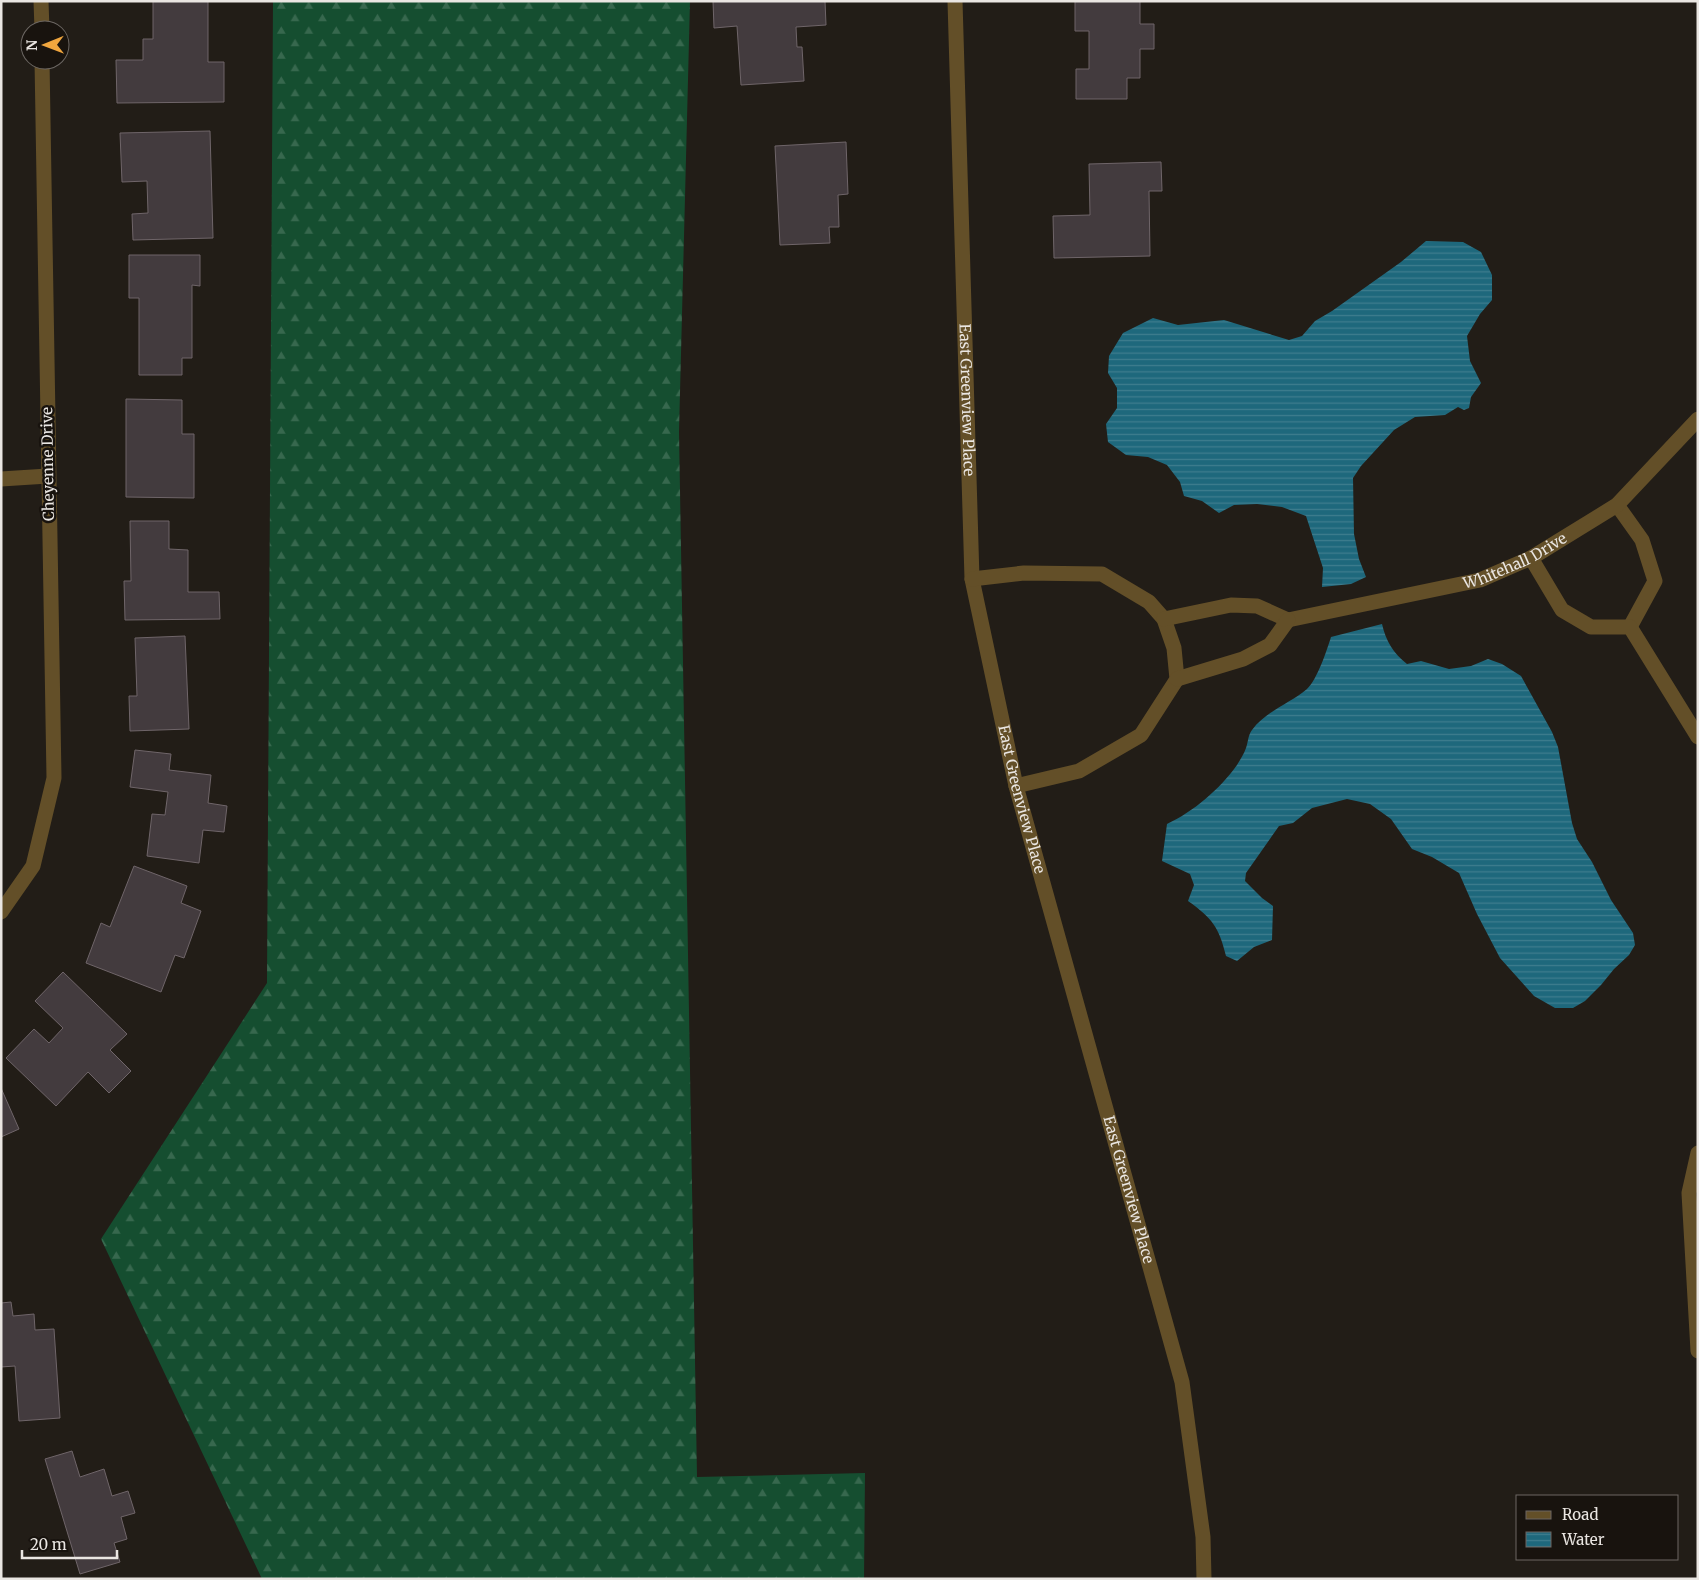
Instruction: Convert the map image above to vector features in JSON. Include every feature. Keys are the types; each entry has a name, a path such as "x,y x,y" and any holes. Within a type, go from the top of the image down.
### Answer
{"street":[{"path":"41,1 42,20"},
{"name":"East Greenview Place","path":"955,1 972,579 1016,786 1182,1382 1203,1537 1204,1579"},
{"name":"Cheyenne Drive","path":"1,912 33,866 54,778 42,70"},
{"name":"Whitehall Drive","path":"1288,620 1480,580 1531,558 1617,505 1698,419"},
{"path":"1,479 48,476"},
{"path":"1617,505 1642,540 1656,581 1630,627"},
{"path":"1531,558 1562,610 1591,627 1630,627"},
{"path":"972,579 1024,573 1102,574 1149,602 1164,619 1174,648 1177,679 1141,735 1079,771 1016,786"},
{"path":"1164,619 1231,605 1257,606 1288,620 1270,645 1243,659 1177,679"},
{"path":"1630,627 1698,738"},
{"path":"1698,1153 1689,1193 1698,1351"}],"green space":[{"path":"273,1 690,1 679,432 697,1477 865,1473 864,1579 262,1579 101,1239 267,983"}],"water":[{"path":"1426,241 1463,242 1481,252 1492,275 1492,300 1480,314 1467,336 1470,361 1481,383 1471,397 1469,408 1464,410 1458,407 1445,415 1415,417 1394,430 1361,466 1353,478 1354,534 1359,559 1366,577 1351,584 1322,587 1323,568 1306,516 1282,507 1257,504 1234,505 1219,513 1202,501 1184,496 1180,482 1167,465 1148,457 1126,455 1108,442 1106,424 1117,408 1117,388 1108,373 1109,356 1123,333 1153,318 1178,325 1224,320 1289,340 1302,336 1315,321 1401,262"},
{"path":"1382,624 1391,646 1407,664 1421,661 1449,669 1471,666 1488,659 1502,664 1521,676 1552,732 1558,747 1572,823 1577,839 1592,862 1611,900 1633,933 1635,945 1629,955 1601,985 1585,1001 1573,1008 1555,1008 1534,996 1500,958 1477,914 1459,873 1432,857 1412,849 1391,819 1370,804 1347,799 1312,808 1293,823 1279,826 1246,873 1245,881 1273,906 1272,940 1254,947 1237,961 1226,956 1217,930 1209,918 1188,901 1194,885 1190,874 1162,861 1167,824 1187,813 1223,783 1241,759 1251,732 1258,723 1311,685 1331,637"}],"building":[{"path":"153,1 208,1 208,62 224,62 224,102 117,103 116,60 143,60 143,39 153,39"},
{"path":"713,1 825,1 826,25 796,27 797,47 802,47 804,81 741,85 737,26 714,28"},
{"path":"1075,1 1140,1 1140,24 1154,24 1154,49 1140,49 1140,78 1127,78 1127,99 1076,99 1076,69 1089,69 1089,31 1075,31"},
{"path":"210,131 213,238 133,240 132,214 148,213 147,181 122,182 120,133"},
{"path":"846,142 848,194 838,195 839,227 829,227 830,243 780,245 775,146"},
{"path":"1161,162 1162,191 1149,191 1150,256 1054,258 1053,216 1090,215 1089,164"},
{"path":"129,255 200,255 200,286 192,285 192,358 182,358 182,375 139,375 139,298 129,298"},
{"path":"126,399 182,400 182,434 194,434 194,498 126,497"},
{"path":"130,521 169,521 169,549 188,550 188,592 219,592 220,619 125,620 124,581 131,581"},
{"path":"185,636 189,729 130,731 129,696 137,696 135,638"},
{"path":"135,750 171,754 169,770 211,775 208,803 227,806 224,832 203,830 199,863 147,856 152,814 165,815 168,792 130,787"},
{"path":"134,866 187,886 181,903 201,911 184,958 175,955 161,992 86,963 101,923 110,927"},
{"path":"63,972 127,1034 110,1050 131,1071 109,1093 88,1072 56,1106 6,1058 34,1029 49,1043 63,1028 35,1001"},
{"path":"1,1088 19,1129 1,1137"},
{"path":"11,1302 13,1316 34,1314 35,1330 54,1329 60,1418 19,1421 15,1366 1,1367 1,1303"},
{"path":"72,1451 80,1477 104,1469 112,1496 128,1491 135,1513 121,1517 127,1539 114,1543 120,1562 80,1574 45,1459"}]}
